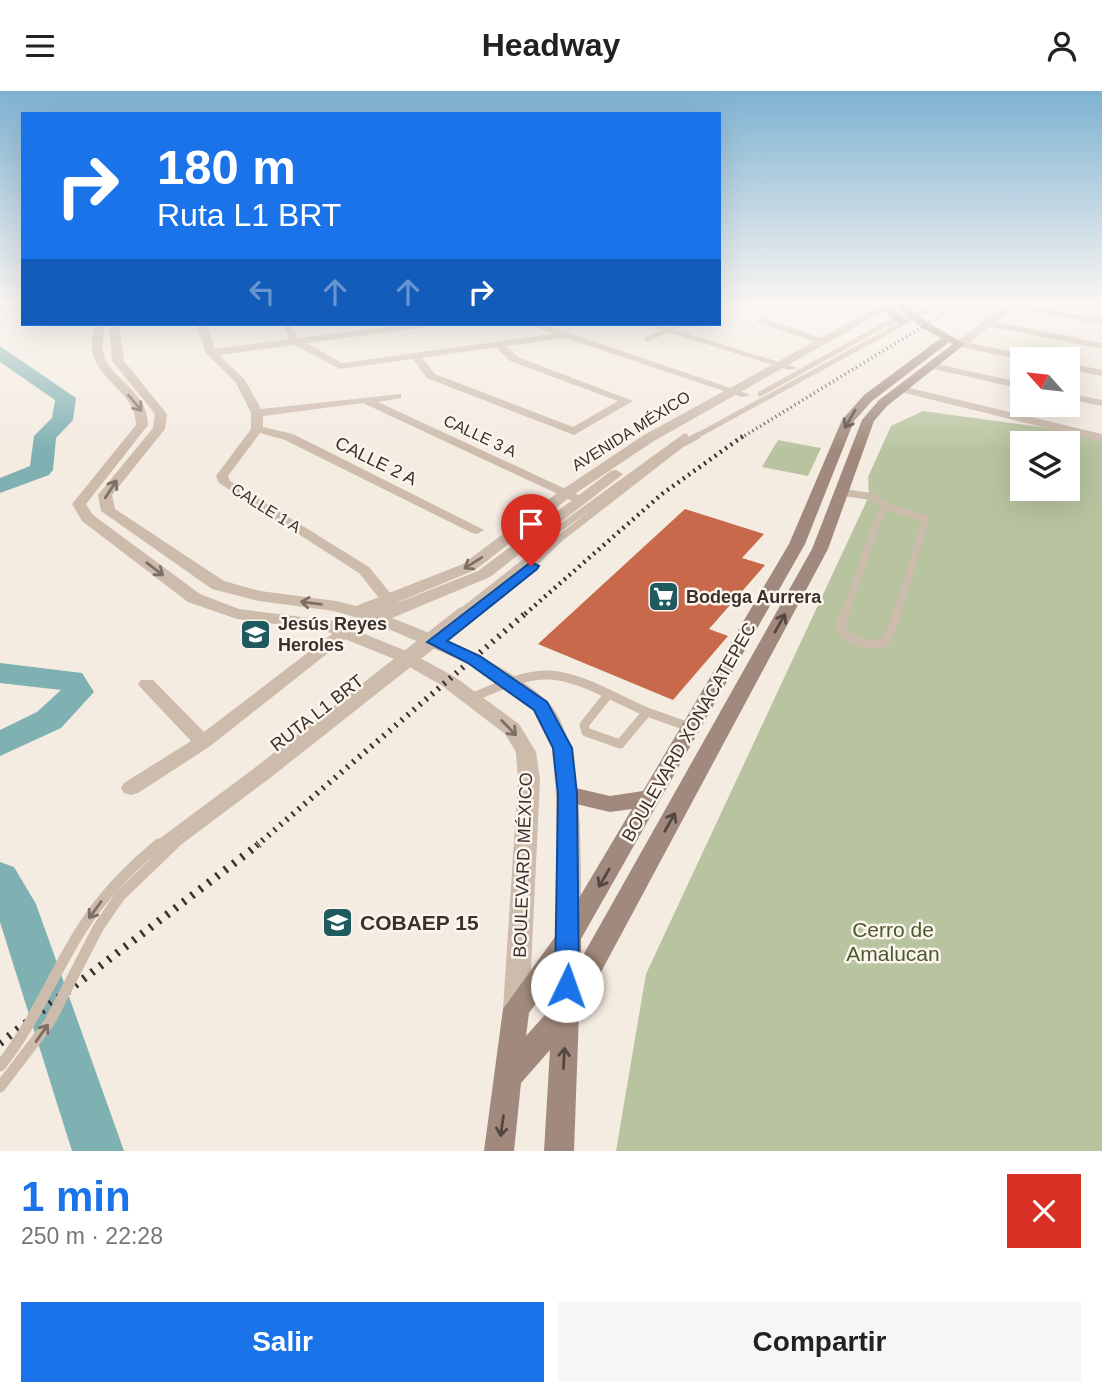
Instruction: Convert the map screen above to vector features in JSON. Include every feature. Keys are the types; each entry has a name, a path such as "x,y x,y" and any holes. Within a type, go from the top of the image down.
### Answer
{"main road":[{"name":"BOULEVARD XONACATEPEC","path":"516,1009 569,938 797,544 848,421 868,398 936,352"},
{"name":"BOULEVARD XONACATEPEC","path":"559,1151 566,1011 820,549 868,420 883,403 933,366 943,352"},
{"path":"567,794 610,804 652,798"},
{"path":"509,1076 566,1011 569,938"},
{"path":"499,1151 516,1009"}],"street":[{"name":"BOULEVARD MÉXICO","path":"98,352 101,361 142,410 142,425 79,504 82,512 194,598 237,614 337,628 408,659 471,698 512,729 526,752 529,780 516,1009"},
{"path":"117,352 118,361 161,414 159,429 105,495 108,511 218,585 258,596 379,610 432,640 474,659 541,706 562,748 567,794 569,938"},
{"path":"211,353 215,352"},
{"path":"315,352 340,366 443,352"},
{"path":"416,356 431,376 574,431 627,401 514,359 507,352"},
{"path":"618,352 739,392"},
{"path":"742,352 786,366"},
{"name":"AVENIDA MÉXICO","path":"786,366 805,352"},
{"name":"AVENIDA MÉXICO","path":"337,628 379,610 484,574 572,497 739,392 814,352"},
{"path":"211,353 241,382 257,413 257,429"},
{"path":"933,366 1010,383"},
{"path":"1080,368 1102,373"},
{"path":"901,389 1102,438"},
{"path":"257,413 397,396"},
{"path":"1080,399 1102,404"},
{"name":"CALLE 3 A","path":"367,401 572,497"},
{"name":"CALLE 1 A","path":"257,429 222,476 225,483 364,570 379,610"},
{"name":"CALLE 2 A","path":"257,429 289,437 477,530"},
{"path":"131,788 203,742 337,628"},
{"path":"147,684 203,742"}],"lane":[{"name":"RUTA L1 BRT","path":"0,1087 49,1023 98,928 135,880 173,845 432,640 531,566 559,538 680,446 755,402 786,388 838,352"},
{"path":"841,492 874,497 886,506 921,515 926,519 891,633 886,642 872,646 846,637 840,627 878,520 886,506"},
{"path":"471,698 508,683 552,675 692,728"},
{"name":"RUTA L1 BRT","path":"0,1066 36,1019 81,931 121,879 172,835 379,682"},
{"path":"607,696 584,725 586,732 611,743 620,744 646,712"}],"green space":[{"name":"Cerro de Amalucan","path":"923,411 1060,431 1010,431 1010,501 1080,501 1080,436 1102,441 1102,1151 616,1151 646,974 869,496 868,477 891,426"},
{"path":"778,440 821,448 808,476 762,467"}],"building":[{"name":"Bodega Aurrera","path":"685,509 764,534 742,558 765,565 709,629 728,636 673,700 538,644"}],"waterway":[{"path":"0,486 41,470 45,436 62,420 66,398 28,375 1,352"},
{"path":"0,673 15,677 71,680 78,692 49,720 0,744"},
{"path":"0,878 15,904 98,1151"}],"railway":[{"path":"741,438 880,352"},
{"path":"525,614 662,494 743,436"},
{"path":"256,846 527,612"},
{"path":"0,1043 259,844"}],"place":[{"name":"Bodega Aurrera","path":"663,597"},
{"name":"Jesús Reyes Heroles","path":"255,634"},
{"name":"COBAEP 15","path":"337,922"}],"route":[{"path":"531,566 436,642 474,659 541,706 562,748 567,794 567,986"}]}
